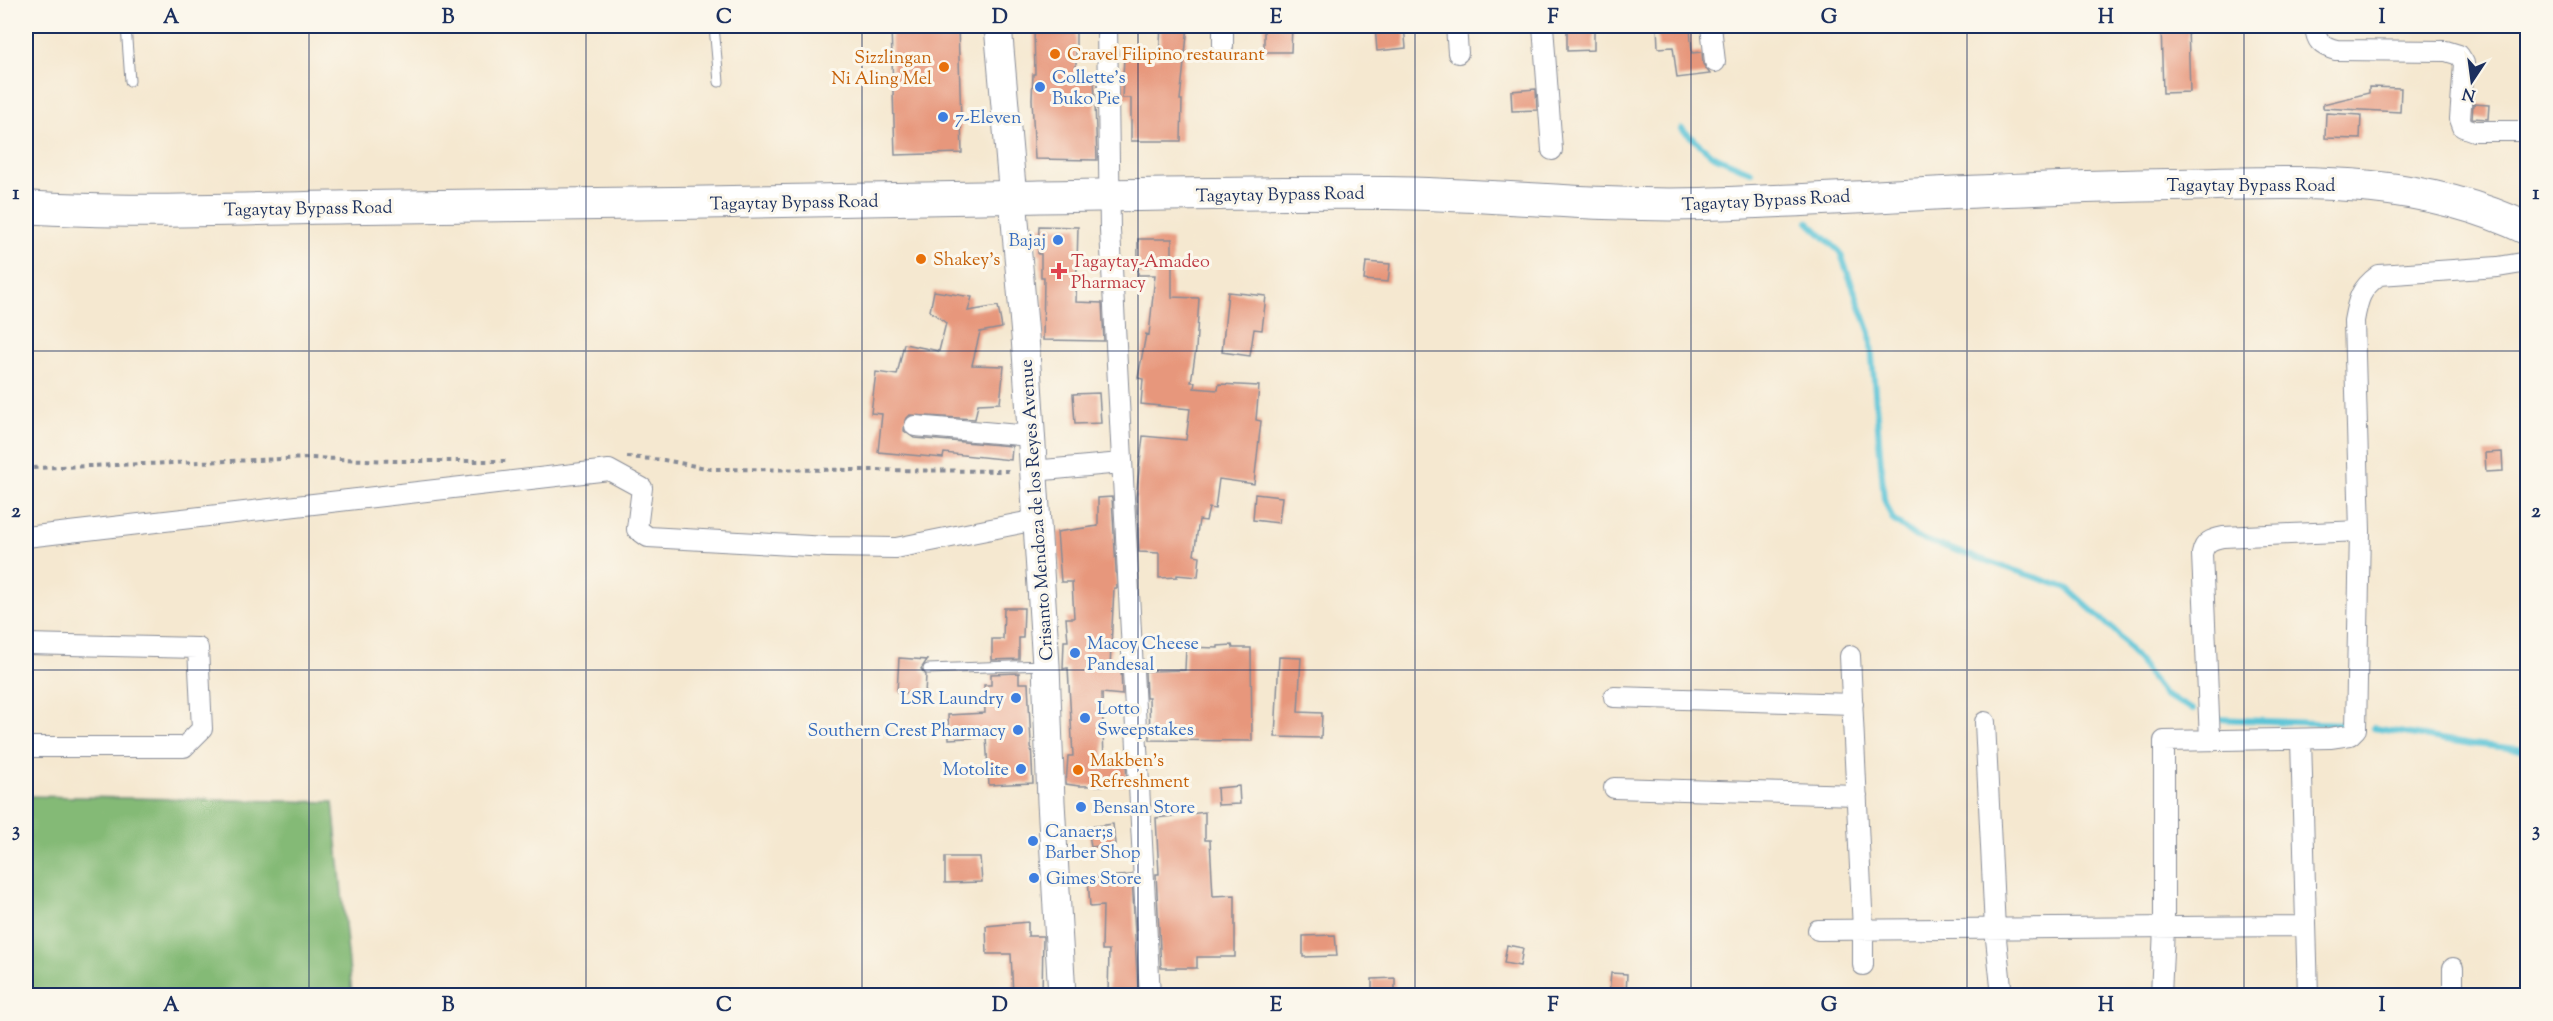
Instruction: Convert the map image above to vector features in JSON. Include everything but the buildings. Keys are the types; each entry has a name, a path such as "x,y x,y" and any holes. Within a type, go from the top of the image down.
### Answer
{"main road":[{"name":"Crisanto Mendoza de los Reyes Avenue","path":"998,26 1031,436 1046,665 1062,996"},
{"name":"Tagaytay Bypass Road","path":"26,207 145,209 678,205 1013,197 1388,193 1641,205 2053,187 2333,183 2402,189 2432,195 2465,203 2528,229"}],"street":[{"path":"1107,26 1109,196 1150,996"},
{"path":"1223,26 1223,45"},
{"path":"1456,26 1458,53"},
{"path":"1543,26 1552,150"},
{"path":"1711,26 1715,62"},
{"path":"2315,26 2316,38 2324,46 2336,50 2446,51 2459,55 2464,63 2460,119 2463,128 2474,131 2528,131"},
{"path":"2161,996 2164,927 2163,741 2343,737 2350,735 2356,729 2360,531 2354,321 2358,300 2365,285 2379,275 2498,267 2528,262"},
{"path":"915,426 1031,436"},
{"path":"1033,471 1121,463"},
{"path":"26,537 609,470 642,488 638,529 648,537 828,547 896,548 1036,520"},
{"path":"2210,740 2202,554 2204,546 2212,540 2223,537 2360,531"},
{"path":"26,644 198,648 202,729 184,747 26,747"},
{"path":"1850,656 1863,965"},
{"path":"1614,697 1853,704"},
{"path":"1985,722 1995,929 2002,996"},
{"path":"2301,738 2308,996"},
{"path":"1614,788 1857,795"},
{"path":"1818,930 2305,926"},
{"path":"2453,968 2453,996"}],"lane":[{"path":"126,26 130,81"},
{"path":"714,26 719,82"},
{"path":"928,669 1046,665"}],"green space":[{"path":"26,796 333,802 352,995 26,995"}],"waterway":[{"path":"1682,129 1712,155 1751,172"},
{"path":"1808,222 1840,252 1870,333 1884,499 1893,520 1916,537 2067,588 2117,633 2164,695 2193,709"},
{"path":"2215,719 2341,724"},
{"path":"2373,728 2472,744 2528,750"}],"place":[{"name":"Cravel Filipino restaurant","path":"1055,54"},
{"name":"Sizzlingan Ni Aling Mel","path":"944,67"},
{"name":"Collette's Buko Pie","path":"1040,87"},
{"name":"7-Eleven","path":"943,117"},
{"name":"Bajaj","path":"1058,240"},
{"name":"Shakey's","path":"921,259"},
{"name":"Tagaytay-Amadeo Pharmacy","path":"1059,271"},
{"name":"Macoy Cheese Pandesal","path":"1075,653"},
{"name":"LSR Laundry","path":"1016,698"},
{"name":"Lotto Sweepstakes","path":"1085,718"},
{"name":"Southern Crest Pharmacy","path":"1018,730"},
{"name":"Motolite","path":"1021,769"},
{"name":"Makben's Refreshment","path":"1078,770"},
{"name":"Bensan Store","path":"1081,807"},
{"name":"Canaer;s Barber Shop","path":"1033,841"},
{"name":"Gimes Store","path":"1034,878"}]}
